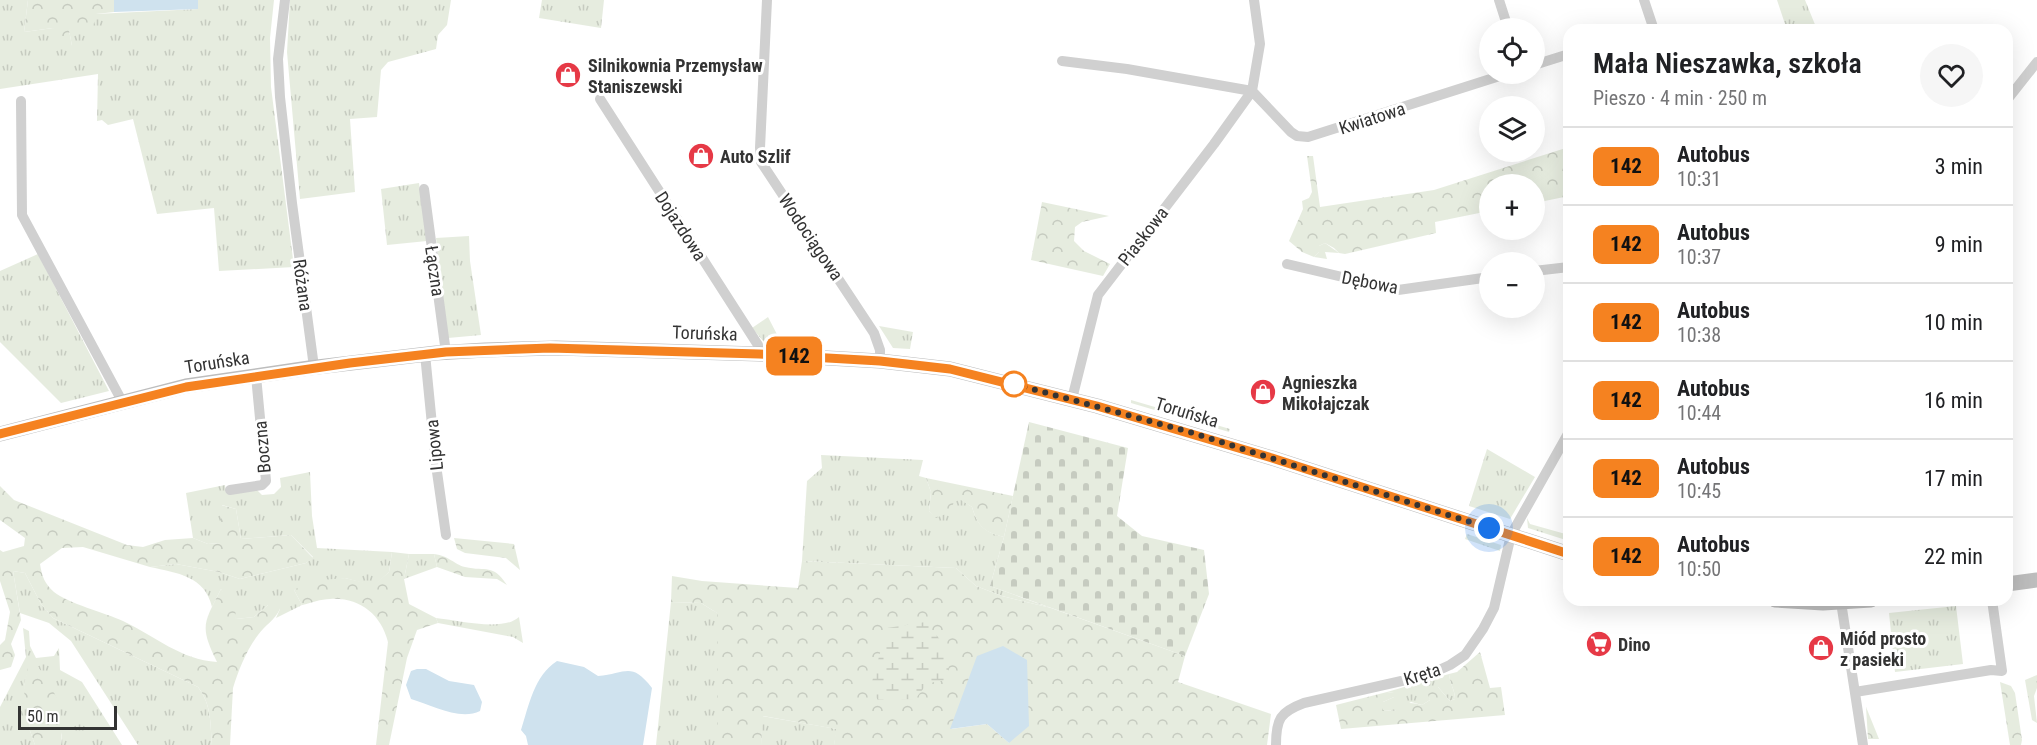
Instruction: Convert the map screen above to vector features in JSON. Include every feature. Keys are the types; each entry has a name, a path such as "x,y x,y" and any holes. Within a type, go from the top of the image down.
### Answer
{"main road":[{"name":"Toruńska","path":"0,434 186,387 314,367 446,352 550,348 759,354 880,361 950,369 1072,399 1193,433 1563,552"},
{"path":"2013,583 2037,580"}],"street":[{"name":"Różana","path":"285,0 278,59 280,97 314,367"},
{"name":"Wodociągowa","path":"767,0 761,162 874,333 880,350 880,361"},
{"name":"Piaskowa","path":"1072,399 1098,295 1252,91 1260,44 1254,0"},
{"path":"1499,0 1505,18"},
{"path":"1644,0 1650,24"},
{"path":"1545,61 1563,56"},
{"path":"1062,61 1127,69 1252,91"},
{"path":"2013,92 2037,62"},
{"name":"Kwiatowa","path":"1252,91 1291,132 1297,136 1308,137 1479,83"},
{"name":"Dojazdowa","path":"600,99 758,345 759,354"},
{"path":"21,100 22,215 123,403"},
{"name":"Łączna","path":"424,189 446,352"},
{"name":"Dębowa","path":"1287,264 1398,290 1479,279"},
{"path":"1545,270 1563,268"},
{"name":"Lipowa","path":"425,354 436,465 446,535"},
{"name":"Boczna","path":"230,490 262,485 266,481 256,376"},
{"name":"Kręta","path":"1276,745 1278,724 1281,716 1288,709 1304,703 1428,675 1465,655 1484,629 1494,608 1511,535 1563,444"},
{"path":"1841,606 1863,745"},
{"path":"1855,692 1991,670 2002,671 1993,606"}],"green space":[{"path":"0,0 28,0 24,32 53,28 72,46 69,30 95,14 198,9 198,0 274,0 270,38 271,87 294,267 219,271 214,208 157,214 133,119 108,125 102,120 97,121 98,74 0,89"},
{"path":"28,0 114,0 114,12 96,14 93,27 69,30 72,46 57,46 53,28 24,32"},
{"path":"290,0 451,0 447,25 438,35 436,49 388,62 381,70 377,117 350,119 355,192 300,199 287,52"},
{"path":"542,0 604,0 601,28 539,18"},
{"path":"1777,0 1805,0 1815,24 1785,24"},
{"path":"1563,149 1563,197 1545,201 1545,174 1484,174 1522,162 1545,162 1545,155"},
{"path":"1307,156 1313,156 1320,207 1434,190 1479,176 1479,213 1435,222 1436,233 1345,254 1339,253 1325,243 1319,246 1319,252 1314,257 1302,252 1289,241 1303,209 1302,201 1309,198 1312,192"},
{"path":"419,183 427,241 387,245 381,189"},
{"path":"1042,202 1109,216 1082,222 1075,227 1074,241 1084,251 1110,264 1103,276 1031,260"},
{"path":"469,236 470,261 481,335 448,338 436,238"},
{"path":"1325,243 1339,253 1325,252 1327,259 1314,257 1319,252 1319,246"},
{"path":"38,254 109,391 61,403 0,342 0,271"},
{"path":"768,317 782,344 764,342 752,328"},
{"path":"879,326 913,332 910,349 893,348"},
{"path":"1131,400 1230,429 1229,432 1131,403"},
{"path":"1029,422 1128,448 1117,516 1142,536 1204,550 1209,594 1185,656 990,586 1004,537"},
{"path":"1487,449 1535,477 1510,519 1469,506"},
{"path":"821,455 923,460 919,476 926,478 931,492 929,511 936,517 956,496 972,507 983,528 1004,537 990,586 1051,608 1002,596 976,586 956,568 802,561 807,481 822,468"},
{"path":"310,472 312,516 317,548 392,552 389,572 374,586 345,578 294,590 302,605 276,618 280,609 268,605 254,617 236,619 221,589 212,607 203,589 196,582 180,574 150,567 176,564 219,572 240,579 306,563 313,557 291,535 241,539 236,509 222,505 221,543 208,544 193,538 186,493 225,485 226,493 256,489 262,495 274,494 281,487 280,478"},
{"path":"926,478 1013,496 1004,537 983,528 972,507 956,497 950,512 936,518 929,511 931,492"},
{"path":"0,486 14,500 127,545 143,547 165,540 193,538 208,544 221,543 221,505 236,509 241,539 291,535 313,558 306,563 240,579 219,572 176,564 150,567 83,547 62,548 40,564 46,583 60,596 123,621 180,652 204,660 217,662 208,640 206,625 221,589 235,607 236,619 254,617 268,605 277,603 280,609 254,641 235,681 230,745 212,745 208,708 198,687 53,618 41,604 25,573 13,571 21,620 11,644 15,655 11,667 0,670 0,645 5,640 10,612 0,581 0,550 3,552 24,546 25,538 0,520"},
{"path":"1527,518 1530,524 1563,533 1563,539 1528,528"},
{"path":"1467,534 1501,545 1500,551 1465,539"},
{"path":"454,538 514,544 520,570 506,558 465,553 457,549"},
{"path":"392,552 409,554 404,579 409,604 436,618 438,623 417,630 407,658 389,745 376,745 388,642 385,632 374,616 359,604 341,599 327,599 302,605 294,590 310,581 345,578 374,585 389,572"},
{"path":"409,554 434,554 437,567 404,579"},
{"path":"434,554 444,556 465,567 493,571 507,585 497,579 465,577 437,567"},
{"path":"802,561 956,568 976,586 1002,596 1051,608 1185,656 1178,682 1271,714 1267,745 834,745 836,729 763,716 761,745 717,745 717,613 701,603 671,602 672,576 702,581 798,588","holes":["1027,660 1009,743 987,724 951,729"]},
{"path":"13,571 25,573 41,604 53,618 198,687 208,708 212,745 138,745 71,641 49,623 20,613"},
{"path":"671,602 701,603 717,613 717,745 656,745"},
{"path":"1956,606 1963,664 1895,672 1889,613"},
{"path":"519,617 523,643 513,637 438,623 436,618 467,623 502,624"},
{"path":"932,621 932,630 942,642 947,653 948,680 928,683 915,699 878,700 870,689 887,628"},
{"path":"23,628 29,631 30,646 36,658 54,656 59,648 60,670 82,682 122,745 61,745 62,735 38,667 29,667 24,686 32,711 29,728 35,745 0,745 0,707 26,657"},
{"path":"1480,652 1490,688 1501,687 1505,715 1341,729 1336,705 1387,692 1394,693 1394,697 1383,702 1383,710 1395,711 1404,704 1422,705 1430,700 1426,689 1430,686 1438,687 1450,701 1455,699 1449,674 1457,672"},
{"path":"28,667 38,667 55,694 60,713 61,745 35,745 29,728 32,711 25,705 24,686"},
{"path":"1449,674 1455,699 1450,701 1438,687 1429,693 1430,700 1422,705 1411,702 1395,711 1383,710 1383,702 1394,697 1394,693 1387,692"},
{"path":"2037,675 2037,688 2034,696 2037,723 2032,720 2025,680"},
{"path":"2000,682 2011,686 2015,693 2021,745 2010,745"},
{"path":"1866,707 1879,739 1868,739"},
{"path":"762,716 837,729 834,745 761,745"}],"water":[{"path":"114,0 198,0 198,9 114,12"},
{"path":"1003,646 1027,660 1029,726 1009,743 987,724 950,729 977,656"},
{"path":"557,661 584,667 598,676 628,671 639,674 652,688 643,745 528,745 526,736 521,730 530,701 543,675"},
{"path":"426,669 449,681 474,685 482,702 480,711 472,714 455,713 411,699 406,685 411,671"}],"bus line":[{"name":"142","path":"0,434 186,387 350,363 446,352 550,348 759,354 880,361 950,369 1097,406 1193,433 1563,552"}],"place":[{"name":"Silnikownia Przemysław Staniszewski","path":"568,75"},
{"name":"Auto Szlif","path":"701,156"},
{"name":"Agnieszka Mikołajczak","path":"1263,392"},
{"name":"Dino","path":"1599,644"},
{"name":"Miód prosto z pasieki","path":"1821,648"}],"route":[{"path":"1014,384 1193,433 1489,528"}]}
